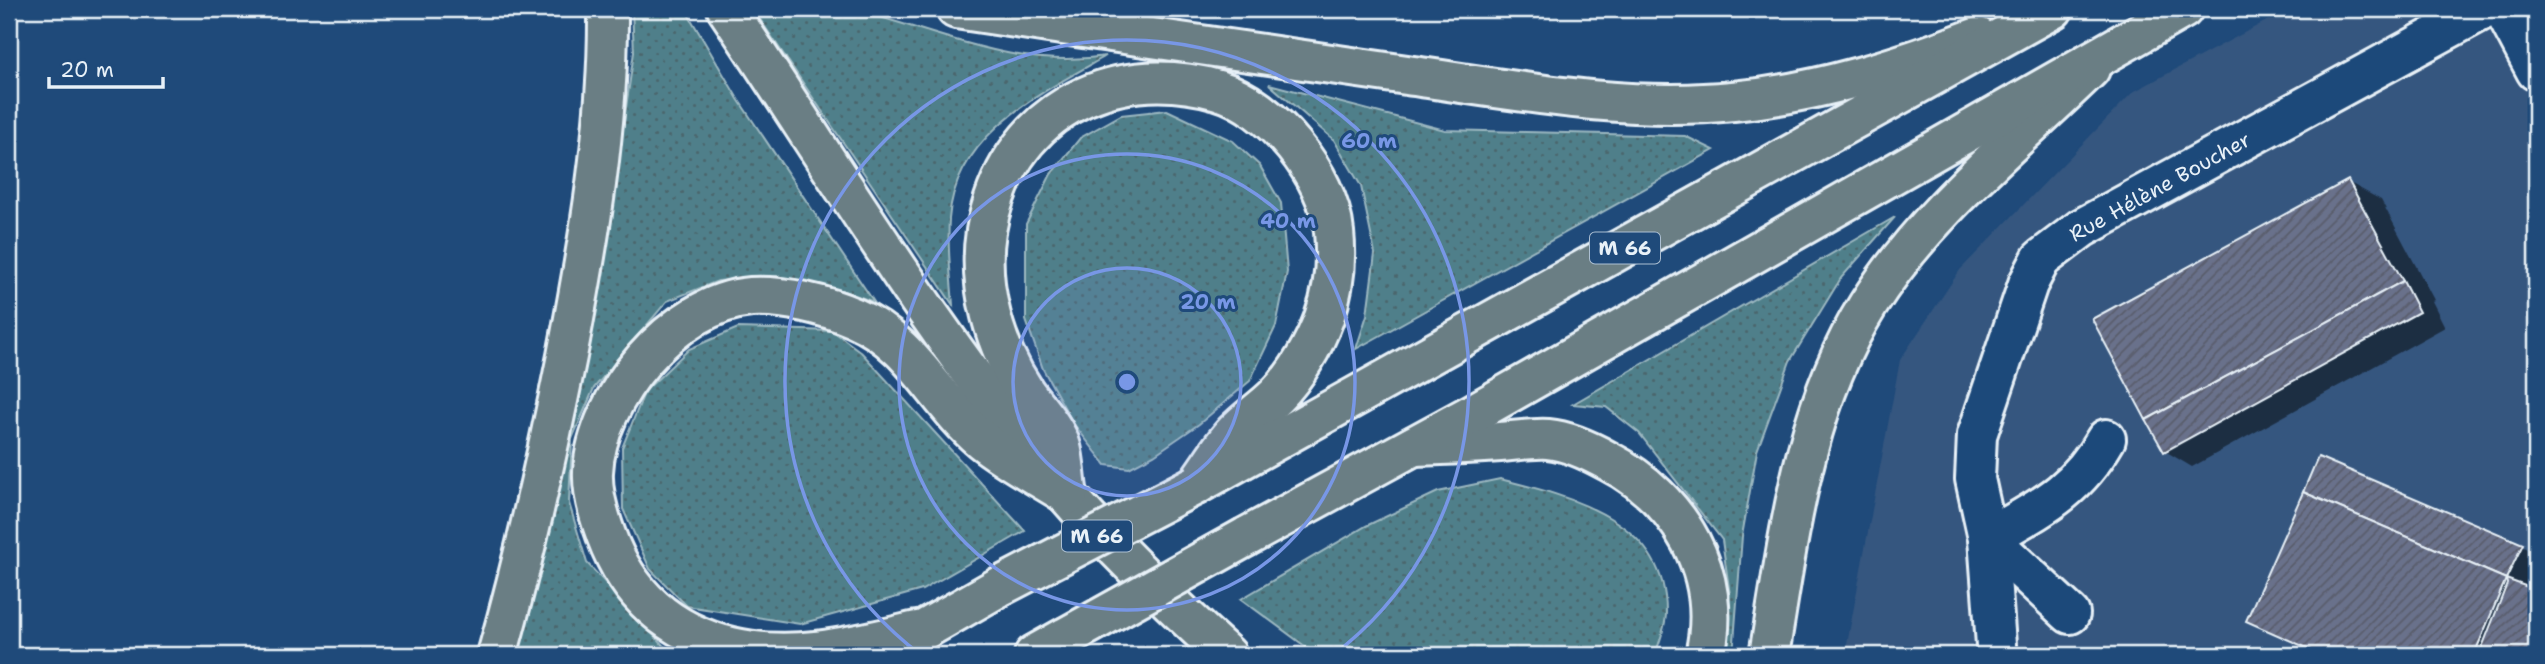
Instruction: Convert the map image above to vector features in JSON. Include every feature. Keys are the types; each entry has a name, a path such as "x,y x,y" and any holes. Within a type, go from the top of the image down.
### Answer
{"main road":[{"path":"498,655 516,588 588,248 608,55 608,9"},
{"path":"727,9 969,369 1068,495 1198,640 1227,655"},
{"name":"M 66","path":"956,9 1525,92 1648,103 1733,101 1843,82 1915,61 2053,9"},
{"name":"M 66","path":"880,655 999,587 1196,485 2053,9"},
{"path":"1052,649 2183,9"},
{"path":"1769,655 1797,495 1818,415 1846,344 1868,304 1954,197 2111,49"},
{"name":"M 66","path":"1068,495 1061,445 1006,364 984,274 986,232 998,188 1016,150 1047,119 1086,94 1147,80 1221,90 1262,112 1295,147 1320,184 1334,229 1335,280 1324,318 1310,350 1277,395 1234,433 1196,485"},
{"name":"M 66","path":"919,631 829,651 782,652 733,648 686,632 655,612 632,587 614,557 598,513 593,473 600,435 617,395 644,357 674,332 710,309 750,297 818,306 857,319 898,344 981,439 1068,495"},
{"path":"1415,446 1548,439 1589,451 1626,470 1653,491 1677,517 1694,545 1710,606 1710,635 1705,655"}],"street":[{"name":"Rue Hélène Boucher","path":"1996,645 1988,538 1975,479 1978,435 2019,308 2042,259 2082,228 2485,9"},
{"path":"2502,9 2536,71"},
{"path":"2070,614 1988,538 2061,496 2091,466 2106,439"}],"shaded area":[{"path":"2289,9 2536,9 2536,655 1845,655 1900,360 1960,270 2133,92"}],"green space":[{"path":"845,8 1009,53 1073,59 1106,56 1029,101 984,140 967,163 955,189 949,219 953,305 753,9"},
{"path":"632,9 685,9 738,99 874,302 841,290 777,276 718,281 667,301 594,388 572,439 569,503 587,563 672,655 513,655 575,370 604,261 634,52"},
{"path":"1269,84 1445,130 1685,136 1714,150 1356,349 1367,315 1375,254 1361,186 1334,140"},
{"path":"1167,110 1233,141 1260,166 1281,203 1287,272 1276,326 1250,381 1199,424 1154,455 1129,468 1106,465 1073,423 1043,369 1026,320 1026,224 1051,174 1080,138 1121,115"},
{"path":"1895,217 1841,278 1790,361 1757,451 1742,536 1733,655 1720,655 1730,595 1722,540 1639,433 1606,407 1573,404"},
{"path":"738,328 833,331 861,352 1025,531 922,590 800,624 687,606 650,569 623,509 622,448 645,391 689,349"},
{"path":"1500,479 1584,505 1610,518 1633,535 1651,556 1662,582 1666,618 1655,655 1317,655 1241,599 1366,526 1438,492"}],"building":[{"path":"2348,180 2403,281 2146,420 2092,319"},
{"path":"2403,281 2419,312 2164,452 2146,420"},
{"path":"2318,457 2523,544 2506,579 2303,492"},
{"path":"2303,492 2506,579 2474,655 2323,655 2246,621"},
{"path":"2506,579 2536,590 2536,655 2479,655 2507,584"}]}
